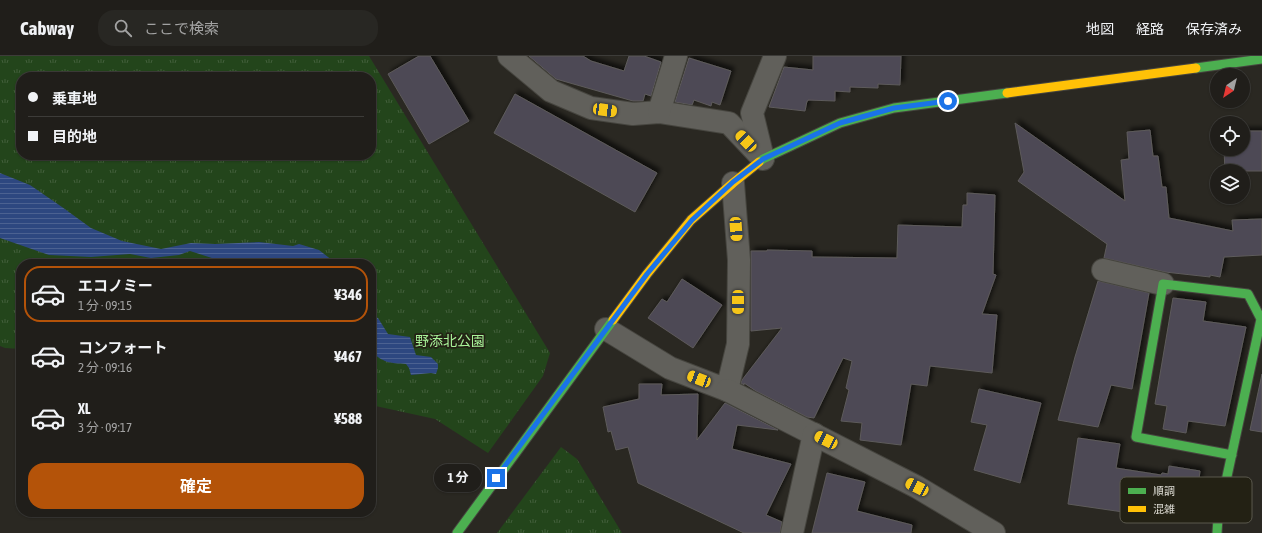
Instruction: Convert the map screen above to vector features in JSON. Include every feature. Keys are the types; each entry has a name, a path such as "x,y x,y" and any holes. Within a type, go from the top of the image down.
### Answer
{"street":[{"path":"509,56 551,92 591,108 633,114 659,112 729,123 763,159"},
{"path":"659,112 676,56"},
{"path":"763,159 752,113 775,56"},
{"path":"1259,56 1262,59"},
{"path":"457,533 647,274 692,220 733,182 763,159 840,123 894,108 1262,59"},
{"path":"728,390 738,344 739,260 733,182"},
{"path":"1103,270 1162,284 1248,294 1261,319 1227,477"},
{"path":"1162,284 1136,437 1232,455"},
{"path":"606,329 670,368 728,390 917,487 994,533"},
{"path":"792,533 814,434"},
{"path":"1217,533 1218,523"}],"green space":[{"name":"野添北公園","path":"0,56 369,56 550,353 543,376 488,453 435,419 376,406 376,259 16,259 16,349 0,346"},
{"path":"561,447 577,459 622,533 497,533"}],"water":[{"path":"0,173 30,185 91,228 122,241 161,249 191,243 215,244 259,242 293,246 299,244 319,250 331,259 215,259 190,251 179,255 151,258 130,254 91,257 49,255 0,238"},
{"path":"376,317 388,334 410,337 416,355 431,357 438,364 438,368 436,374 411,375 406,364 387,362 376,356"}],"building":[{"path":"419,56 430,56 469,121 429,144 388,74"},
{"path":"529,56 583,56 591,61 624,71 629,56 644,56 661,62 651,96 645,94 643,101 633,101 556,79"},
{"path":"813,56 901,56 900,85 878,84 878,88 850,87 850,92 835,91 835,101 808,100 805,111 769,107 784,67 813,70"},
{"path":"689,58 731,71 720,105 712,102 711,106 694,100 692,105 675,102"},
{"path":"515,94 657,173 635,212 494,133"},
{"path":"1015,123 1125,201 1121,160 1129,159 1127,132 1150,130 1153,156 1158,156 1162,187 1166,187 1169,218 1233,231 1232,220 1262,219 1262,255 1224,257 1220,277 1165,272 1104,258 1107,244 1018,181 1024,172"},
{"path":"1250,131 1262,131 1262,171 1250,171 1250,164 1225,164 1224,156 1250,156"},
{"path":"967,193 995,195 993,274 996,275 982,314 997,315 992,373 930,366 927,386 911,384 901,445 860,440 862,423 841,421 849,390 846,388 852,361 843,358 814,418 807,417 756,391 744,383 744,385 741,383 782,328 751,331 751,251 812,251 812,257 897,258 898,225 962,227 963,205 967,205"},
{"path":"682,279 722,305 693,348 648,318 662,299 667,302"},
{"path":"1098,281 1149,293 1132,389 1111,385 1098,427 1058,420"},
{"path":"1173,298 1206,302 1203,321 1246,327 1225,426 1188,421 1186,433 1163,429 1167,406 1155,404"},
{"path":"1262,374 1262,432 1250,430"},
{"path":"639,384 662,384 661,395 698,394 697,440 725,403 778,430 737,425 732,449 791,464 766,515 782,522 780,533 744,533 638,483 628,447 616,450 611,431 608,432 603,407 639,399"},
{"path":"979,389 1041,403 1020,483 974,470 987,425 971,422"},
{"path":"1078,438 1120,444 1116,468 1161,475 1162,473 1168,474 1169,466 1200,471 1199,477 1120,477 1120,512 1068,504"},
{"path":"827,473 865,482 857,511 912,525 911,533 812,533"}],"traffic: fast":[{"path":"1196,68 1262,59"},
{"path":"759,162 840,123 894,108 1007,93"},
{"path":"1163,284 1248,294 1261,319 1232,455 1136,437 1163,284"},
{"path":"457,533 613,320"},
{"path":"1227,477 1232,455"},
{"path":"1217,533 1218,523"}],"traffic: slow":[{"path":"1007,93 1196,68"},
{"path":"613,320 647,274 691,220 759,162"}],"route":[{"path":"496,478 647,274 692,220 733,182 763,159 840,123 894,108 948,101"}]}
